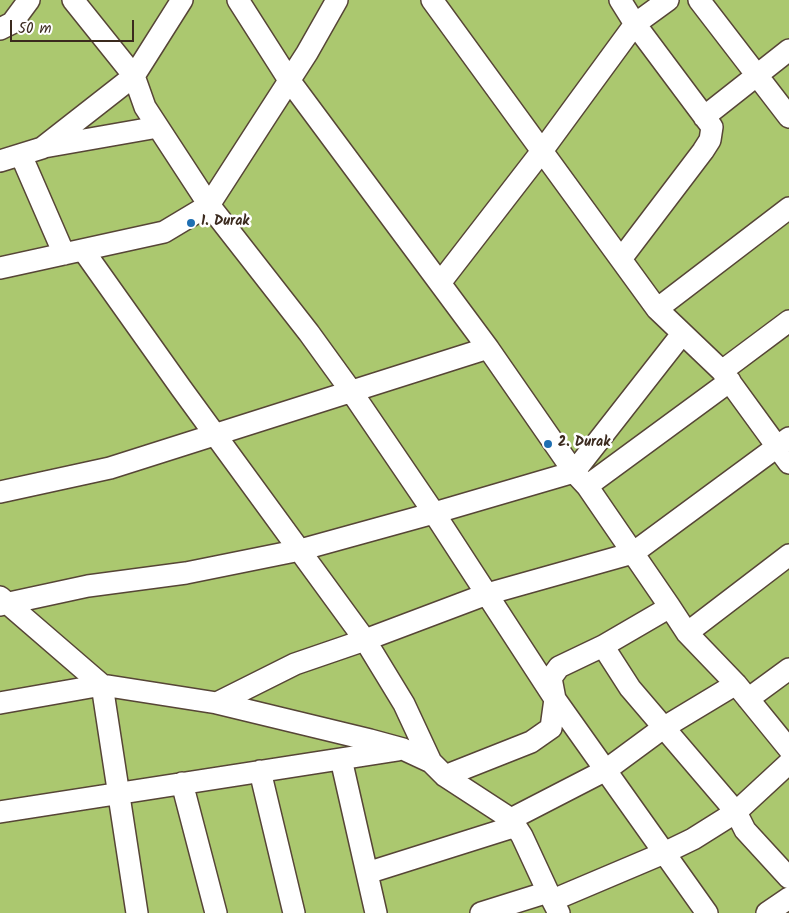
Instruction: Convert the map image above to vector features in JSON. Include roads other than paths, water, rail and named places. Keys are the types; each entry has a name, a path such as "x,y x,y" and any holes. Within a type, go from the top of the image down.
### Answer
{"street":[{"path":"0,29 12,23 29,0"},
{"path":"73,0 134,76 144,107 209,205 309,332 351,391 434,513 555,699 707,913"},
{"path":"42,148 134,76 182,0"},
{"path":"238,0 289,80 488,348 633,553 687,633 742,691 789,748"},
{"path":"0,268 164,232 209,205 307,53 337,0"},
{"path":"218,703 295,664 487,594 633,553 785,449 726,376 656,309 432,0"},
{"path":"620,0 635,24 712,127 710,140 621,260"},
{"path":"440,283 542,151 635,24 668,0"},
{"path":"699,0 789,117"},
{"path":"704,116 789,50"},
{"path":"0,161 42,148 158,127"},
{"path":"21,155 74,252 181,388 365,640 404,704 438,769"},
{"path":"656,309 789,208"},
{"path":"3,602 88,586 186,573 300,550 434,513 580,479 726,376 789,321"},
{"path":"580,479 682,334"},
{"path":"0,492 110,468 488,348"},
{"path":"687,633 789,555"},
{"path":"3,602 102,685 137,913"},
{"path":"438,769 531,742 551,728 555,699 551,678 559,667 603,646 670,607"},
{"path":"603,646 630,688 736,812 745,830 789,878"},
{"path":"367,873 513,823 606,770 663,728 789,669"},
{"path":"0,703 102,685 218,703 403,749 438,769 513,823 522,836 554,902"},
{"path":"0,812 403,749"},
{"path":"341,759 376,913"},
{"path":"481,913 554,902 693,839 736,812 789,763"},
{"path":"260,771 294,913"},
{"path":"182,783 216,913"},
{"path":"767,913 789,898"}],"place":[{"name":"1. Durak","path":"191,223"},
{"name":"2. Durak","path":"548,444"}]}
